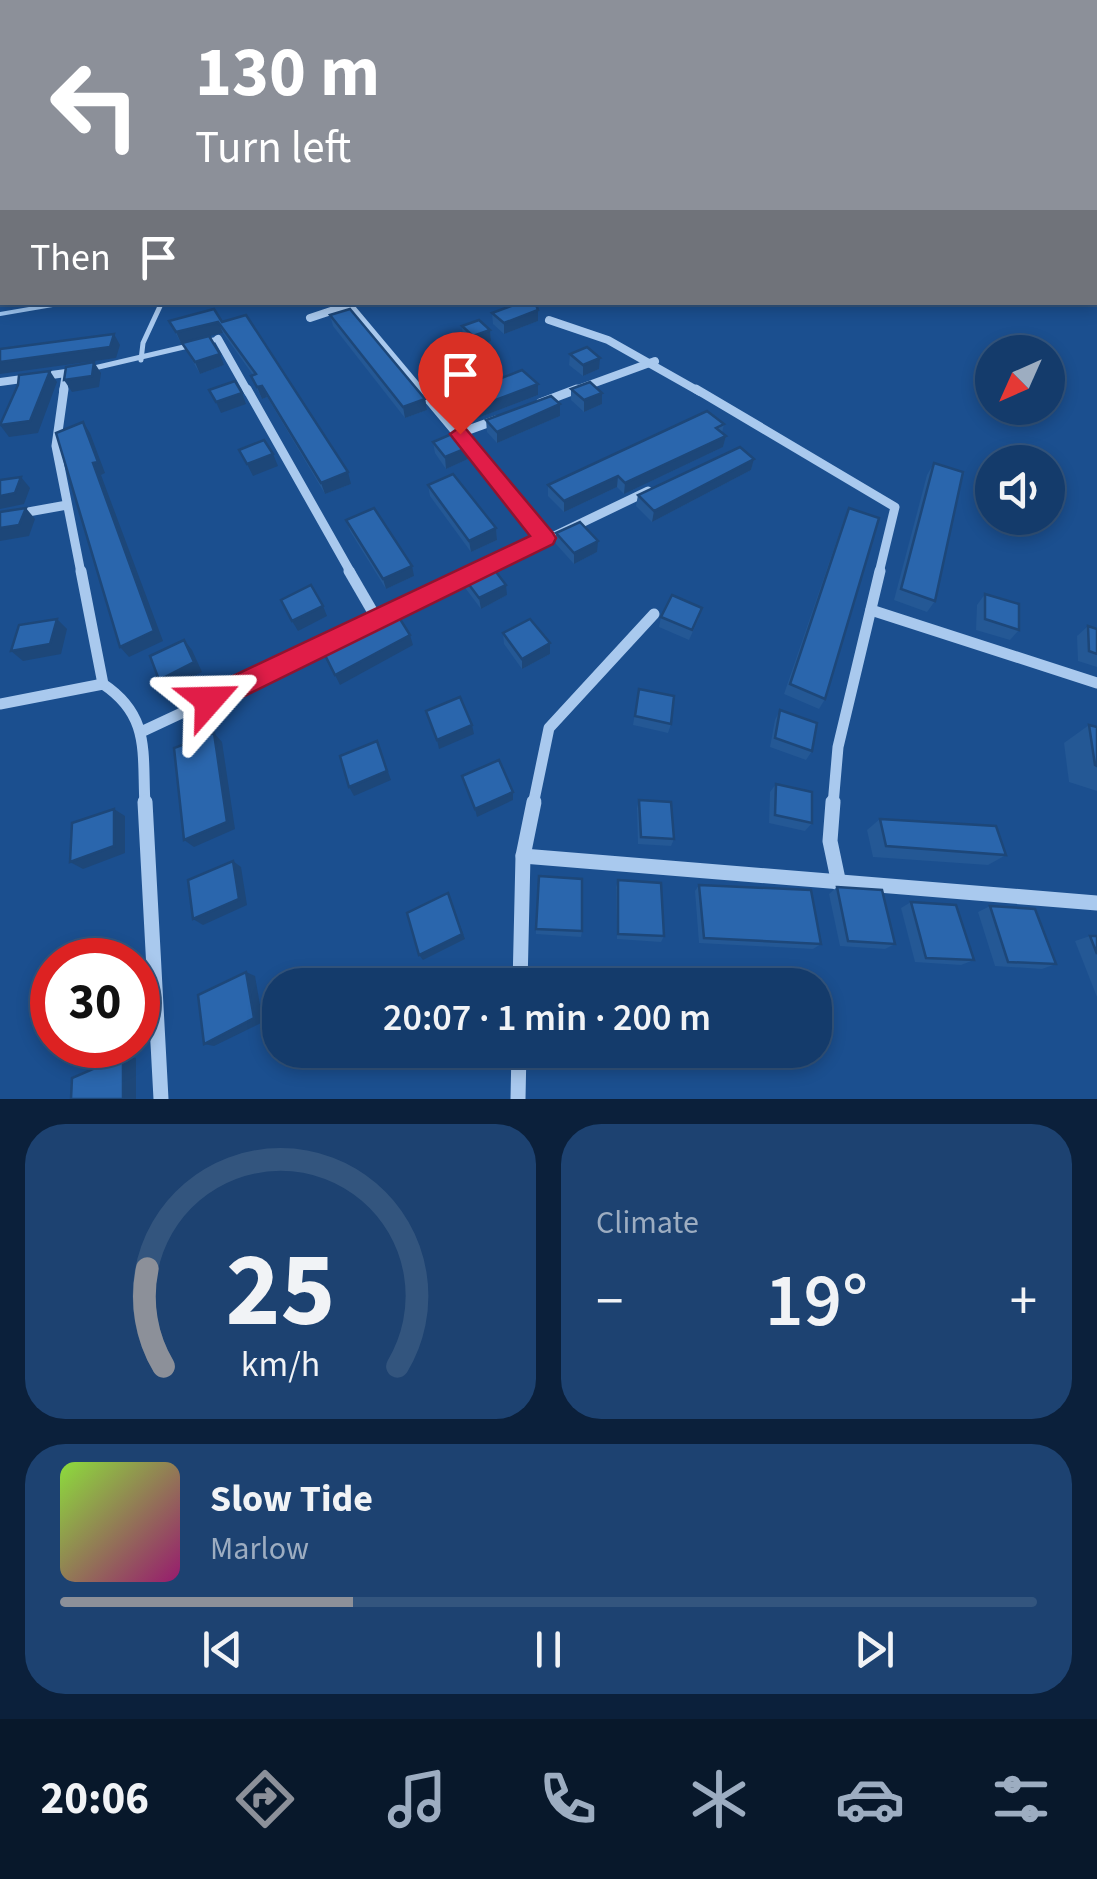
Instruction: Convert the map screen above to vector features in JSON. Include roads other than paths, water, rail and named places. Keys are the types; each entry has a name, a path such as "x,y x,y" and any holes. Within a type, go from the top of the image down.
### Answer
{"street":[{"path":"310,318 349,306 545,538"},
{"path":"549,320 600,333 655,360 758,428 896,507 838,747 830,841 839,884"},
{"path":"218,339 378,621"},
{"path":"531,407 655,360"},
{"path":"0,382 66,373 56,446 103,684"},
{"path":"460,434 513,414"},
{"path":"141,732 664,483"},
{"path":"0,517 67,505"},
{"path":"871,610 1097,684"},
{"path":"520,968 522,856 549,728 654,614"},
{"path":"0,704 103,684 127,700 141,732 160,1099"},
{"path":"522,856 1097,903"},
{"path":"518,1099 519,1068"}],"lane":[{"path":"141,360 143,343 161,305"},
{"path":"66,373 141,360 218,339"}],"waterway":[{"path":"0,314 52,305"}]}
